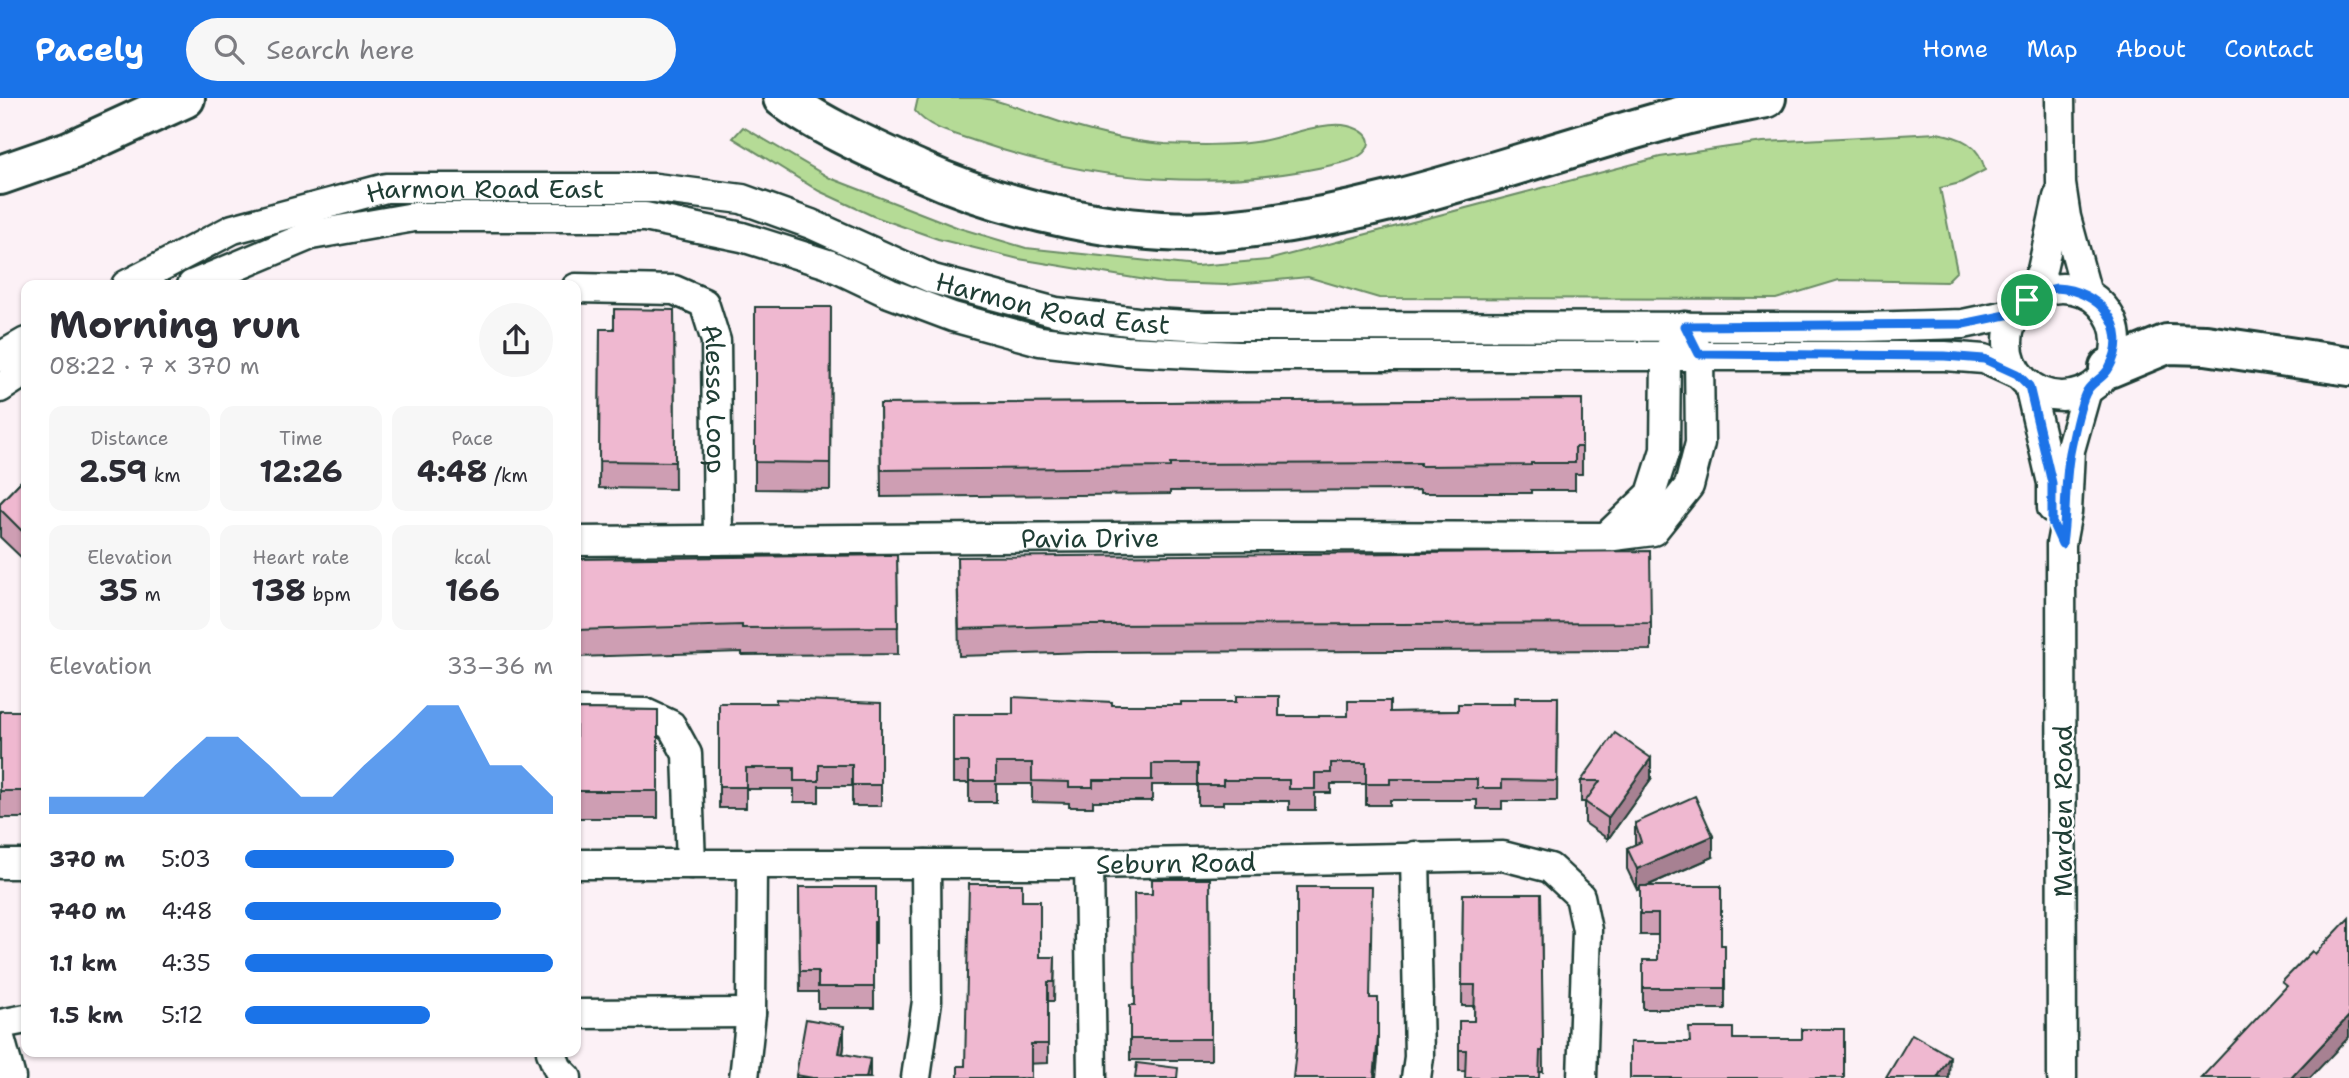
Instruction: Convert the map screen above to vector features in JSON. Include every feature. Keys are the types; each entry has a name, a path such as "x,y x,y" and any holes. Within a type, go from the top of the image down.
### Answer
{"highway":[{"path":"0,175 69,151 185,98"},
{"path":"786,100 873,149 955,187 1043,213 1132,228 1225,230 1351,213 1679,116 1766,98"},
{"path":"2098,379 2167,344 2206,345 2349,366"}],"street":[{"path":"2060,105 2061,184 2066,217 2087,294"},
{"path":"2021,307 2040,292 2056,288 2087,294 2101,305 2111,318 2116,335 2115,352 2098,379 2057,396 2023,380 2007,344 2021,307 2042,270 2061,184"},
{"name":"Harmon Road East","path":"136,280 233,229 386,188 656,188 742,199 811,224 933,279 1056,312 1137,322 1205,326 1963,324 2021,307"},
{"name":"Harmon Road East","path":"204,280 311,235 414,217 645,217 742,237 828,264 890,293 953,317 1040,341 1126,351 1238,356 1945,356 1984,359 2023,380"},
{"name":"Alessa Loop","path":"581,288 674,289 704,303 716,341 719,540"},
{"path":"1606,537 1651,494 1665,450 1666,355 1685,326"},
{"name":"Pavia Drive","path":"581,541 1250,536 1606,537 1653,531 1689,486 1700,443 1699,354 1685,326"},
{"path":"0,357 21,345"},
{"path":"0,388 21,373"},
{"name":"Marden Road","path":"2062,1078 2062,544 2070,450 2098,379"},
{"name":"Marden Road","path":"2023,380 2052,483 2052,522 2062,544"},
{"path":"581,712 645,713 671,725 687,754 691,864"},
{"path":"1415,856 1419,1057 1416,1078"},
{"name":"Seburn Road","path":"581,864 1089,864 1503,856 1550,868 1580,896 1587,930 1582,1078"},
{"path":"0,864 21,864"},
{"path":"744,1078 751,1013 752,864"},
{"path":"916,1078 927,1002 926,864"},
{"path":"1089,864 1092,1078"},
{"path":"581,1014 751,1013"},
{"path":"0,1024 21,1021"},
{"path":"0,1038 11,1078"},
{"path":"553,1057 558,1069 567,1078"}],"green space":[{"path":"918,98 989,99 1087,130 1149,143 1244,143 1338,125 1348,126 1365,134 1369,144 1361,155 1354,159 1299,171 1207,180 1161,179 1070,167 1025,157 945,131 921,118 915,111"},
{"path":"743,127 830,178 959,228 1026,248 1196,266 1268,260 1660,157 1763,142 1937,133 1968,143 1978,154 1985,170 1960,183 1940,188 1957,271 1946,282 1839,280 1776,299 1379,298 1308,277 1226,285 1164,283 1019,259 938,239 873,216 819,191 733,138"}],"building":[{"path":"755,307 831,307 830,463 755,462"},
{"path":"614,309 674,310 675,462 599,461 600,329 614,329"},
{"path":"1582,399 1582,447 1575,447 1575,463 1420,466 1420,463 1170,464 1170,467 881,470 880,404"},
{"path":"21,481 21,530 0,509 0,503"},
{"path":"1650,551 1651,623 1089,625 959,629 957,557"},
{"path":"897,555 898,627 742,628 742,625 581,630 581,559"},
{"path":"1236,696 1279,696 1279,716 1348,716 1348,701 1390,701 1390,712 1458,711 1458,704 1515,704 1515,697 1558,697 1557,781 1502,780 1502,788 1477,788 1477,779 1390,779 1390,784 1366,784 1366,763 1331,763 1331,773 1315,773 1315,789 1289,789 1289,780 1223,780 1223,785 1198,785 1198,764 1152,764 1152,780 1093,780 1093,787 1069,787 1069,782 1032,781 1032,763 996,763 996,781 969,781 969,762 953,762 953,714 1013,714 1013,697 1112,702 1112,705 1181,705 1181,702 1236,702"},
{"path":"776,699 881,703 881,785 852,785 852,765 819,765 819,781 794,781 794,768 746,768 746,787 719,787 719,703 776,703"},
{"path":"581,709 658,710 658,791 581,791"},
{"path":"0,711 21,711 21,791 0,791"},
{"path":"1615,733 1651,758 1608,818 1585,802 1600,781 1581,781"},
{"path":"1695,796 1713,836 1637,869 1627,848 1641,842 1635,823"},
{"path":"1152,879 1210,879 1211,1039 1130,1039 1130,1005 1135,1005 1134,894 1152,894"},
{"path":"969,884 1022,884 1022,901 1040,901 1040,957 1055,957 1054,982 1048,982 1048,1044 1031,1044 1031,1078 958,1078 958,1066 965,1066"},
{"path":"1640,886 1721,886 1721,945 1725,945 1725,988 1643,988 1643,960 1658,960 1658,914 1640,914"},
{"path":"799,887 876,887 874,987 818,987 818,971 800,971"},
{"path":"1297,887 1372,887 1370,998 1378,998 1374,1078 1293,1078 1297,1042"},
{"path":"1463,894 1541,894 1543,1051 1540,1051 1539,1078 1465,1078 1466,1050 1459,1050 1459,1021 1474,1021 1475,985 1462,985"},
{"path":"2349,918 2349,1016 2291,1078 2201,1078 2287,986 2282,982 2312,951 2315,954"},
{"path":"806,1019 844,1026 839,1053 870,1059 866,1078 813,1078 796,1075"},
{"path":"1689,1028 1733,1028 1733,1039 1802,1039 1802,1029 1844,1029 1844,1078 1630,1078 1630,1042 1690,1042"},
{"path":"1912,1034 1950,1056 1937,1078 1886,1078"},
{"path":"1137,1063 1178,1068 1177,1078 1135,1078"}],"route":[{"path":"2056,288 2087,294 2101,305 2111,318 2116,335 2115,352 2109,368 2100,381 2087,390 2070,450 2067,512 2062,544 2052,522 2052,483 2038,414 2029,386 2017,374 1984,359 1945,356 1699,354 1685,326 1865,327 1963,324 2016,313 2027,300 2040,292 2056,288"}]}
